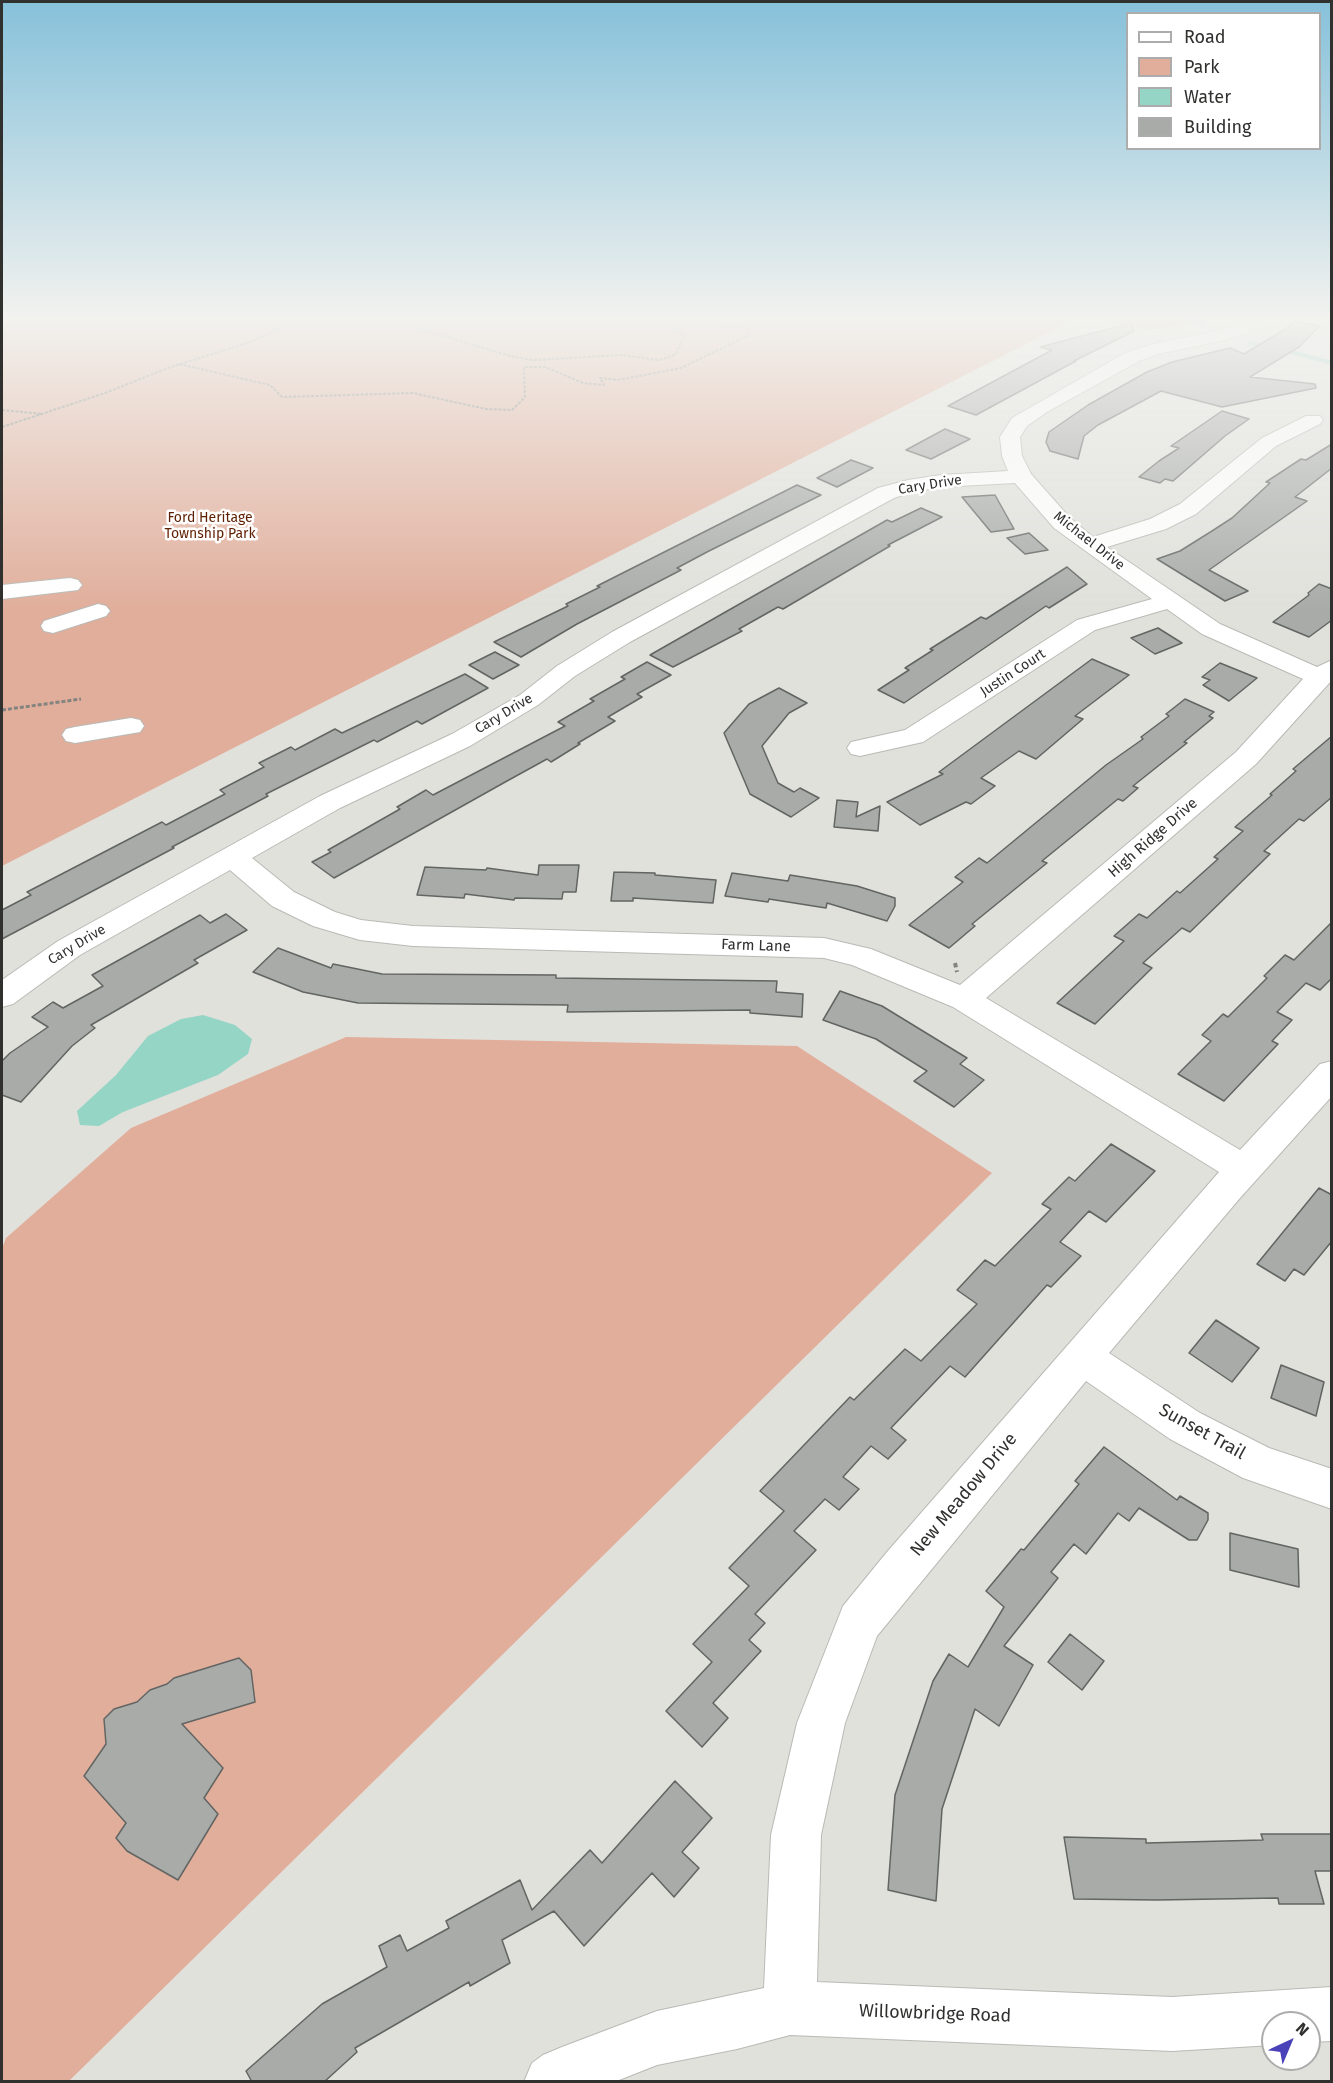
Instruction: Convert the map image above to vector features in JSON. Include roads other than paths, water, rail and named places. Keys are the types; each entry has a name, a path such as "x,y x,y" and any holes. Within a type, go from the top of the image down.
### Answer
{"street":[{"name":"Michael Drive","path":"1028,416 1019,422 1010,437 1012,456 1021,476 1062,523 1168,601 1211,629 1325,672"},
{"path":"1090,545 1158,524 1188,509 1269,442 1313,420"},
{"name":"Cary Drive","path":"2,996 69,948 330,802 462,740 529,700 566,670 621,637 886,493 908,486 941,481 1021,476"},
{"path":"2,592 70,585"},
{"path":"36,589 54,628 98,611"},
{"name":"Justin Court","path":"860,748 914,736 1086,625 1168,601"},
{"name":"High Ridge Drive","path":"961,985 1246,758 1325,672"},
{"path":"75,735 132,726"},
{"name":"Farm Lane","path":"233,858 283,899 324,919 360,930 413,936 824,948 961,985 1244,1170"},
{"name":"New Meadow Drive","path":"790,2008 796,1835 821,1723 859,1623 903,1567 1082,1357 1244,1170 1332,1073"},
{"name":"Sunset Trail","path":"1082,1357 1185,1426 1258,1464 1332,1489"},
{"name":"Willowbridge Road","path":"551,2082 562,2074 657,2038 737,2022 790,2008 1172,2024 1332,2014"}],"water":[{"path":"203,1015 235,1025 252,1039 248,1054 218,1075 123,1112 99,1126 80,1125 77,1111 116,1075 148,1036 181,1019"}],"park label":[{"name":"Ford Heritage Township Park","path":"210,526"}]}
